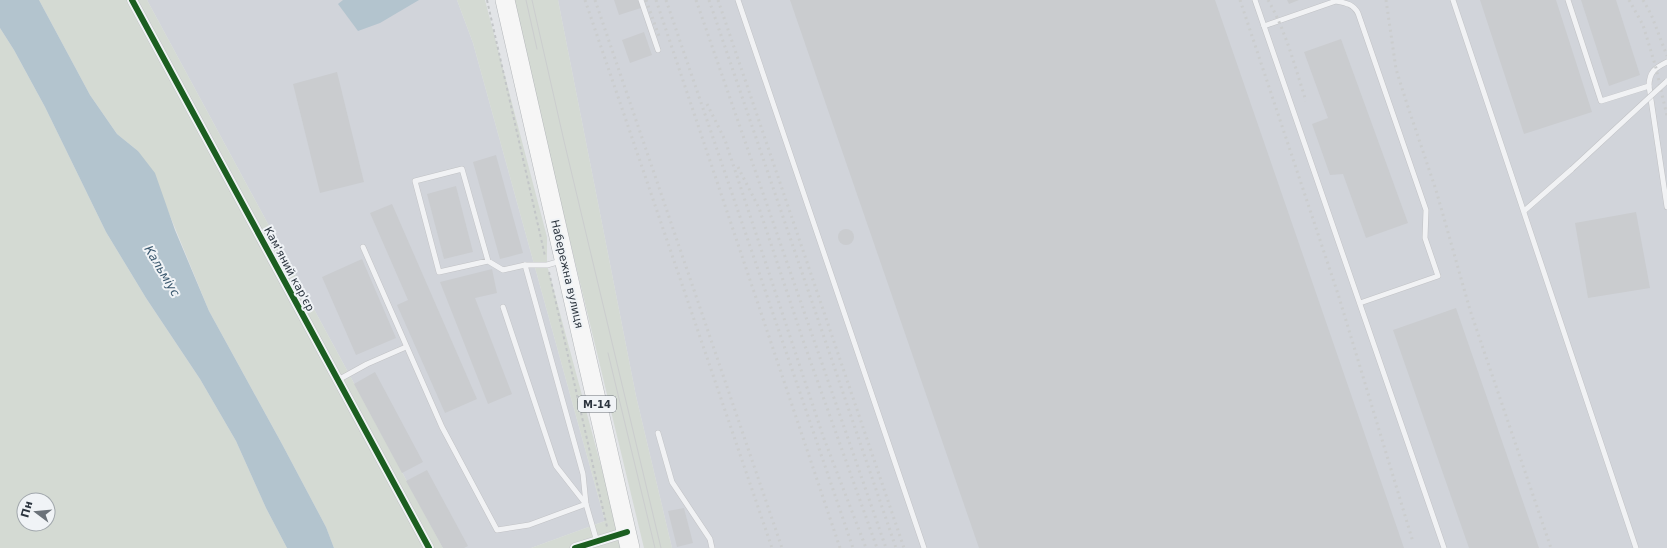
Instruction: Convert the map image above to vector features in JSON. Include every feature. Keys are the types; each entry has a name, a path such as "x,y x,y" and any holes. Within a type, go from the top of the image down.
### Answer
{"highway":[{"name":"Набережна вулиця","path":"505,0 563,260 629,540"}],"street":[{"name":"Кам'яний кар'єр","path":"132,0 429,548"},
{"path":"575,548 597,542 629,540"}],"lane":[{"path":"641,0 658,50"},
{"path":"738,0 924,548"},
{"path":"1255,0 1444,548"},
{"path":"1453,0 1636,548"},
{"path":"1568,0 1602,101 1649,86"},
{"path":"1264,26 1336,1 1355,7 1358,13 1426,210 1425,238 1438,276 1360,304"},
{"path":"1667,62 1652,71 1649,78 1667,207"},
{"path":"1524,211 1572,169 1667,81"},
{"path":"488,261 439,272 415,181 462,169 488,261 503,270 525,264 547,265 563,260"},
{"path":"363,247 442,428 497,530 529,524 586,504"},
{"path":"525,264 583,474 586,504 597,542"},
{"path":"503,307 556,466 586,504"},
{"path":"338,380 367,364 406,347"},
{"path":"658,433 672,482 710,539 712,548"}],"shaded area":[{"path":"39,0 147,0 443,548 334,548 326,527 209,311 166,206 138,151 117,134 90,95"},
{"path":"147,0 457,0 473,43 605,521 531,548 443,548"},
{"path":"457,0 485,0 547,237 547,265 623,548 531,548 605,521 473,43"},
{"path":"512,0 558,0 636,396 672,548 644,548"},
{"path":"558,0 1667,0 1667,548 672,548 636,396"},
{"path":"0,28 14,50 45,107 106,232 146,298 200,379 236,441 266,508 287,548 0,548"}],"water":[{"name":"Кальміус","path":"0,0 39,0 90,95 117,134 138,151 155,173 175,230 209,311 326,527 334,548 287,548 266,508 236,441 200,379 146,298 106,232 45,107 14,50 0,28"},
{"path":"343,0 419,0 380,23 358,31 338,4"}],"building":[{"path":"614,0 638,0 641,8 619,15"},
{"path":"790,0 1215,0 1404,548 979,548"},
{"path":"1287,0 1299,0 1289,4"},
{"path":"1480,0 1556,0 1592,112 1524,134"},
{"path":"1581,0 1616,0 1640,75 1609,86"},
{"path":"644,32 652,55 630,63 622,40"},
{"path":"1341,39 1408,223 1366,238 1343,174 1330,175 1312,124 1328,118 1304,52"},
{"path":"337,72 364,182 320,193 293,84"},
{"path":"496,155 523,253 500,259 473,162"},
{"path":"456,186 473,252 444,259 427,194"},
{"path":"392,204 477,399 445,413 397,305 408,300 370,213"},
{"path":"1636,212 1650,288 1588,298 1575,223"},
{"path":"846,229 852,231 854,237 852,243 846,245 840,243 838,237 840,231"},
{"path":"362,259 396,338 356,355 322,277"},
{"path":"492,269 497,293 475,298 512,394 488,404 440,282"},
{"path":"1456,308 1539,548 1469,548 1393,330"},
{"path":"375,372 423,462 402,473 354,384"},
{"path":"427,470 468,546 464,548 443,548 406,481"},
{"path":"684,508 693,543 677,547 668,511"}],"tram line":[{"path":"526,0 537,49"},
{"path":"532,0 661,548"},
{"path":"608,353 655,548"}],"railway":[{"path":"585,0 772,548"},
{"path":"595,0 782,548"},
{"path":"646,0 659,36"},
{"path":"656,0 840,548"},
{"path":"666,0 853,548"},
{"path":"696,0 886,548"},
{"path":"709,0 896,548"},
{"path":"718,0 904,548"},
{"path":"1240,0 1338,294 1413,542"},
{"path":"1268,0 1285,37 1306,101"},
{"path":"1386,0 1396,69 1436,190 1470,310 1551,548"},
{"path":"1629,0 1643,25 1656,68 1667,116"},
{"path":"1643,0 1651,14 1667,56"},
{"path":"707,104 725,140 823,436 866,548"},
{"path":"738,167 759,208 805,346 877,548"}],"cycle path":[{"path":"132,0 429,548"},
{"path":"575,548 627,532"}]}
